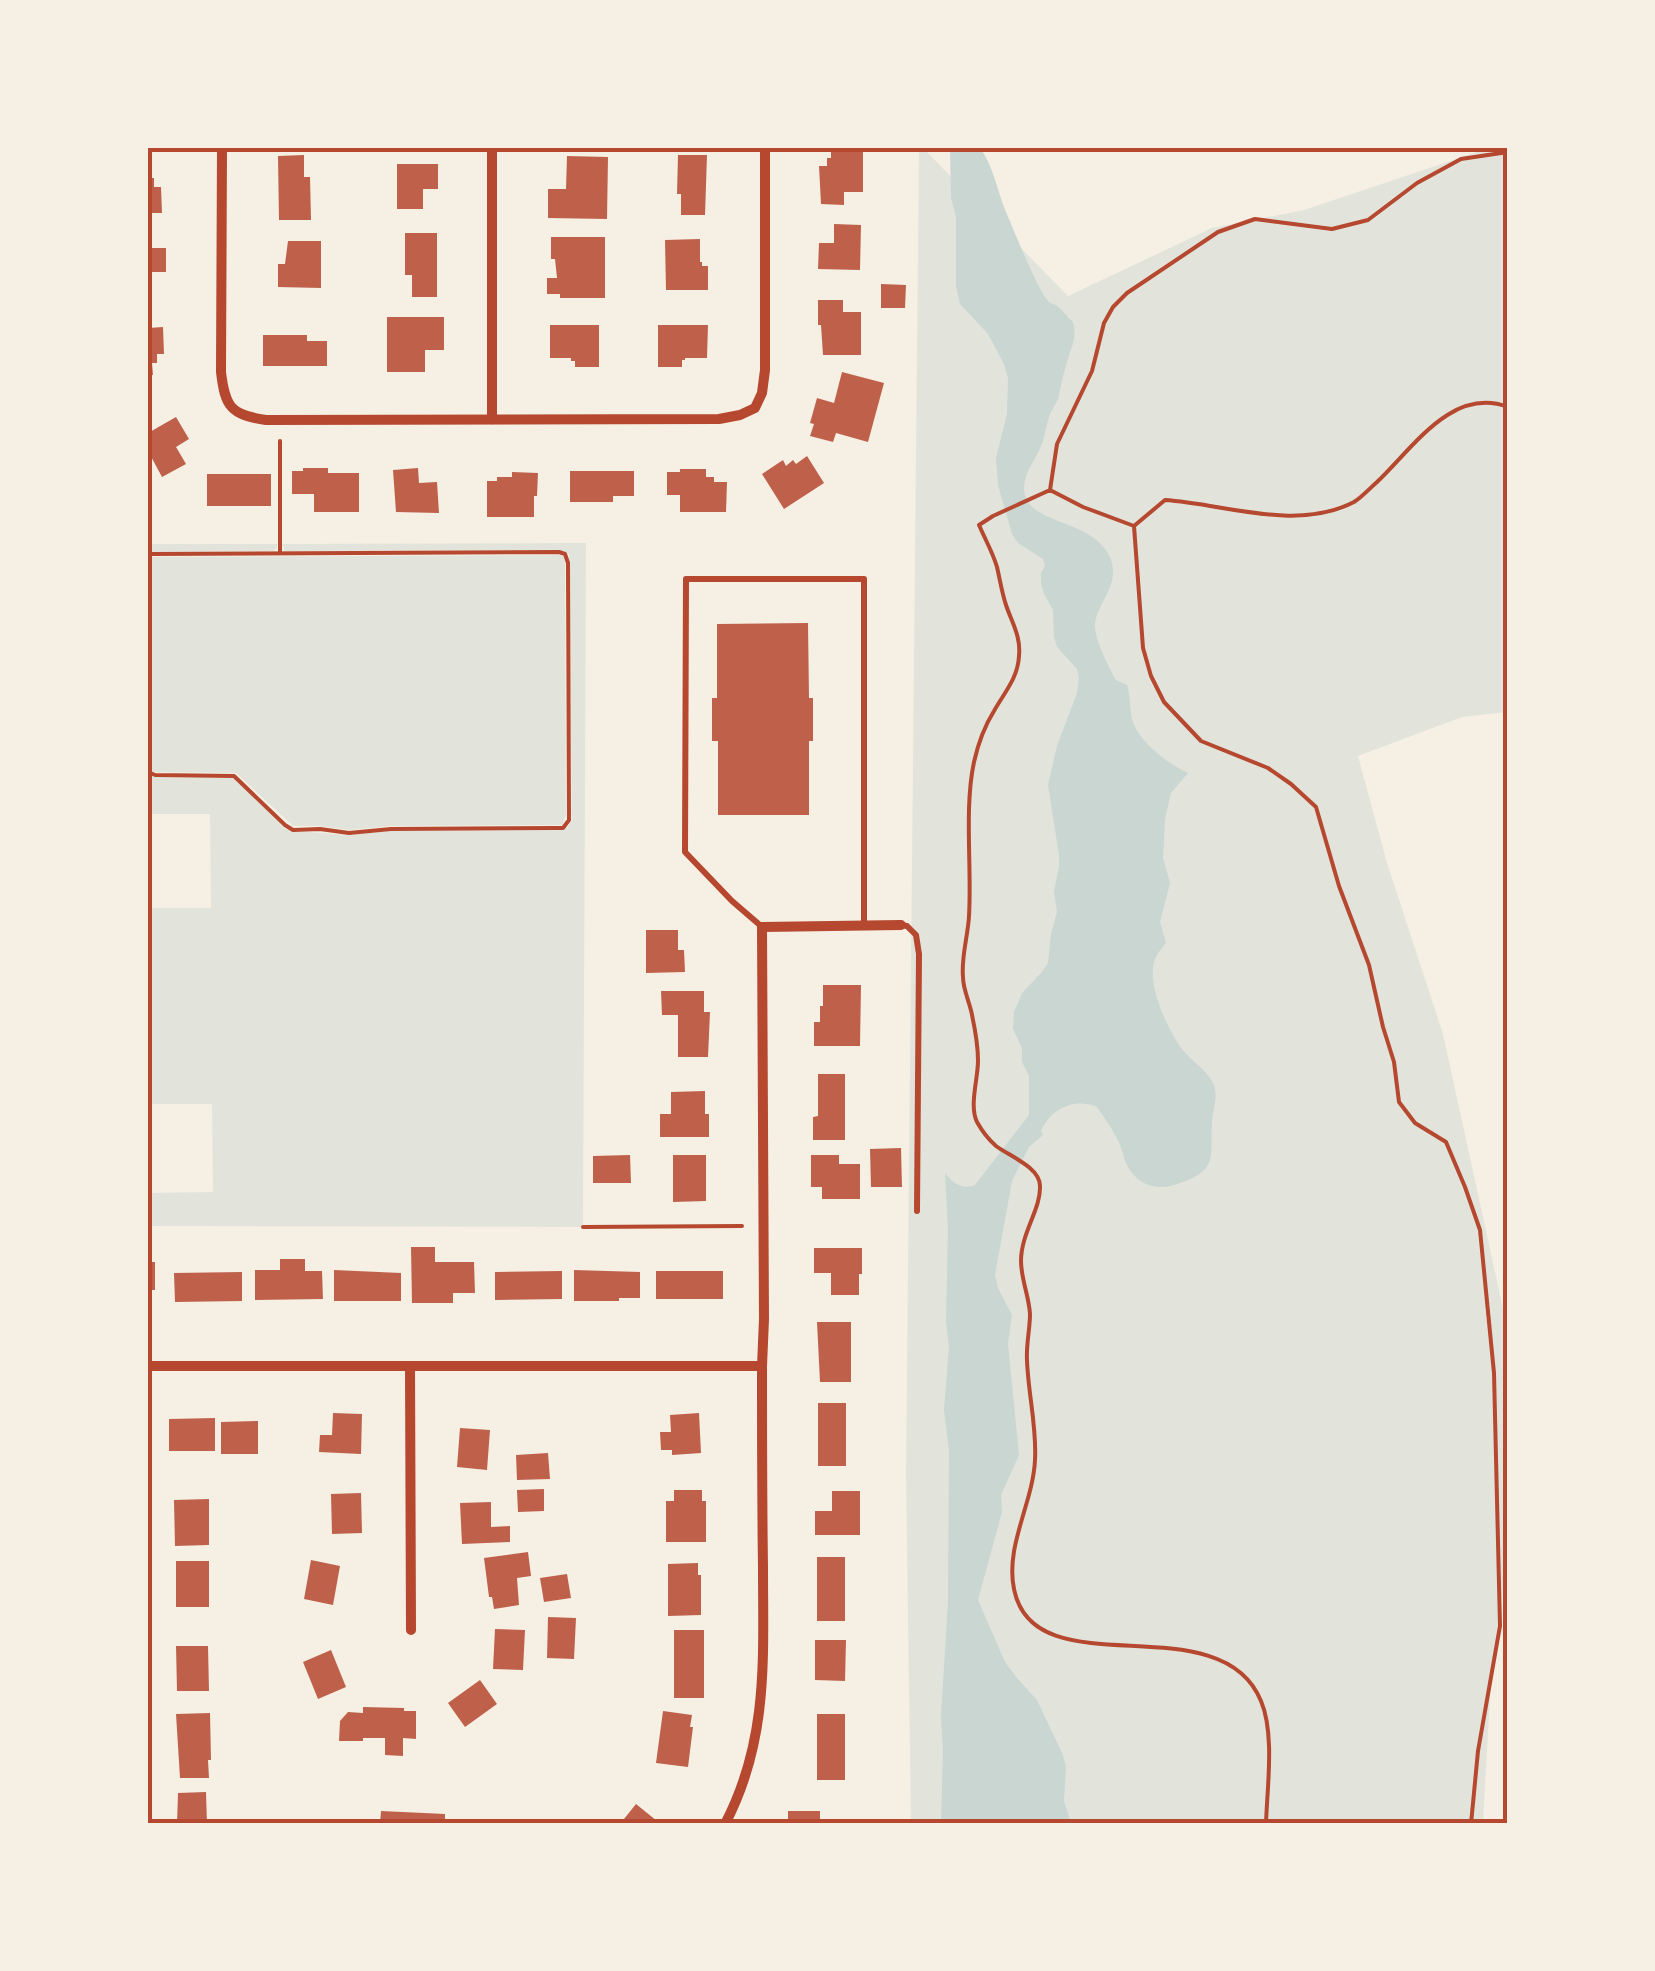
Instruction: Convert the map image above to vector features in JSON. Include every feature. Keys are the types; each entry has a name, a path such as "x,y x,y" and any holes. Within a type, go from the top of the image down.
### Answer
{"street":[{"path":"222,148 224,395 232,410 246,418 266,420 720,419 755,408 765,370 765,148"},
{"path":"492,148 492,420"},
{"path":"726,1824 751,1762 762,1703 762,927 901,925"},
{"path":"148,1366 762,1366"},
{"path":"410,1366 411,1630"}],"lane":[{"path":"762,927 685,852 686,579 864,579 864,926"},
{"path":"901,925 912,930 919,954 916,1210"}],"path":[{"path":"1050,490 1057,444 1092,371 1104,323 1127,293 1218,232 1255,219 1332,229 1368,220 1417,184 1461,159 1508,152"},
{"path":"1134,526 1165,500 1201,502 1246,514 1323,514 1357,500 1441,418 1466,404 1492,401 1508,407"},
{"path":"280,441 280,553"},
{"path":"1050,490 979,525 996,563 1006,607 1018,630 1020,653 1016,675 980,738 973,764 969,920 962,978 978,1059 974,1116 984,1134 1031,1170 1040,1185 1021,1256 1030,1316 1026,1358 1035,1460 1013,1559 1014,1588 1021,1609 1034,1626 1052,1634 1090,1643 1197,1651 1228,1663 1252,1681 1264,1704 1269,1742 1266,1824"},
{"path":"1050,490 1134,526"},
{"path":"1134,526 1142,648 1151,676 1164,702 1201,741 1268,768 1316,807 1339,886 1369,965 1394,1062 1399,1102 1416,1123 1446,1142 1480,1230 1494,1373 1500,1626 1478,1751 1470,1824"},
{"path":"148,556 558,552 567,556 568,824 564,828 349,833 293,830 234,776 148,772"},
{"path":"583,1227 742,1226"}],"shaded area":[{"path":"919,148 1068,296 1212,228 1304,210 1489,148 1507,148 1507,712 1462,717 1358,756 1387,863 1443,1034 1507,1327 1508,1547 1491,1678 1483,1823 911,1824 906,1475"},
{"path":"950,148 980,148 1039,287 1050,303 1073,322 1074,341 1059,396 1024,489 1027,501 1036,510 1089,535 1110,557 1113,575 1095,623 1099,644 1116,680 1127,685 1132,720 1138,732 1157,753 1188,773 1171,793 1165,819 1163,858 1170,883 1160,922 1166,943 1154,962 1153,983 1171,1031 1182,1049 1210,1078 1216,1093 1209,1162 1199,1175 1188,1180 1160,1187 1142,1182 1128,1167 1115,1135 1096,1106 1079,1103 1063,1107 1050,1117 1041,1131 1043,1135 1029,1147 1012,1181 995,1275 1012,1315 1008,1344 1019,1455 1001,1495 1002,1512 978,1600 1005,1662 1037,1700 1062,1753 1066,1766 1064,1801 1071,1823 941,1824 949,1451 944,1410 949,1347 945,1173 958,1185 975,1185 1029,1115 1029,1076 1013,1029 1014,1012 1022,993 1048,963 1057,912 1054,891 1059,855 1048,785 1079,678 1077,669 1057,647 1053,610 1041,583 1043,559 1018,543 1012,534 998,485 996,458 1007,414 1008,378 988,334 960,304"},
{"path":"586,543 583,1227 148,1226 148,1193 213,1192 212,1104 148,1104 148,908 211,908 210,814 148,814 148,775 234,778 286,829 293,831 349,835 558,830 568,827 572,820 569,554 559,550 285,551 282,544"},
{"path":"148,544 277,544 277,548 148,554"},
{"path":"561,555 565,563 566,815 562,825 391,826 349,830 293,826 236,773 149,769 148,560 152,557"}],"building":[{"path":"831,148 863,148 863,192 844,192 844,205 821,204 819,166 827,166"},
{"path":"304,155 304,177 310,177 311,220 279,220 278,156"},
{"path":"678,155 707,155 705,215 681,215"},
{"path":"567,156 608,157 607,219 548,218 548,189 566,189"},
{"path":"397,164 438,164 438,189 423,189 423,209 397,209"},
{"path":"148,178 154,178 154,187 161,187 162,213 148,213"},
{"path":"834,224 861,225 860,270 818,269 819,243 834,243"},
{"path":"405,233 437,233 437,297 412,297 412,275 405,275"},
{"path":"551,237 605,237 605,298 560,298 560,294 547,294 547,278 557,278 555,259 551,259"},
{"path":"700,239 700,262 708,266 708,290 666,290 665,240"},
{"path":"288,241 321,241 321,288 278,287 278,264 285,264"},
{"path":"148,248 166,248 166,272 152,272 152,293 148,293"},
{"path":"881,284 906,285 905,308 881,308"},
{"path":"818,300 843,300 843,312 861,312 861,355 823,355"},
{"path":"387,317 444,317 444,350 425,350 425,372 387,372"},
{"path":"550,325 599,325 599,367 575,367 571,358 550,358"},
{"path":"658,325 708,325 707,358 685,358 682,367 658,367"},
{"path":"163,327 164,354 157,354 157,363 152,363 153,375 148,375 148,328"},
{"path":"263,335 307,335 307,341 327,341 327,366 263,366"},
{"path":"842,372 884,383 868,442 836,433 833,442 810,436 817,398 834,403"},
{"path":"176,417 189,439 176,447 186,464 162,477 148,451 148,433"},
{"path":"807,456 824,483 784,509 762,474 783,460 786,466"},
{"path":"303,468 359,473 359,512 314,512 314,494 292,494 292,471"},
{"path":"418,468 419,483 437,482 439,513 396,512 393,470"},
{"path":"706,469 706,477 714,477 714,482 727,482 726,512 680,512 680,495 667,495 667,472"},
{"path":"570,471 634,471 634,496 613,496 613,502 570,502"},
{"path":"512,472 538,473 534,517 487,517 487,481 512,477"},
{"path":"207,474 271,474 271,506 207,506"},
{"path":"808,623 809,698 813,698 809,815 718,815 718,741 712,741 712,698 717,698 717,624"},
{"path":"646,930 678,930 678,950 684,950 685,972 646,973"},
{"path":"823,985 861,985 860,1046 814,1046 814,1022 820,1022"},
{"path":"661,991 704,991 704,1012 710,1012 708,1057 678,1057 678,1015 662,1015"},
{"path":"818,1074 845,1074 845,1140 813,1140 813,1117 818,1116"},
{"path":"705,1091 709,1137 660,1137 660,1114 671,1114 671,1092"},
{"path":"901,1148 902,1187 871,1187 870,1149"},
{"path":"630,1155 631,1183 593,1183 593,1156"},
{"path":"673,1155 706,1155 706,1201 673,1202"},
{"path":"811,1155 839,1155 839,1164 860,1164 860,1199 822,1199 822,1187 811,1187"},
{"path":"411,1247 435,1247 435,1262 474,1262 475,1293 453,1293 453,1303 412,1303"},
{"path":"814,1248 862,1248 859,1295 831,1295 831,1273 814,1273"},
{"path":"280,1259 305,1259 305,1271 322,1271 323,1299 255,1300 255,1270 280,1270"},
{"path":"148,1262 155,1262 155,1290 148,1290"},
{"path":"334,1270 401,1273 401,1301 334,1301"},
{"path":"574,1270 640,1272 640,1298 574,1301"},
{"path":"562,1271 562,1299 495,1300 495,1272"},
{"path":"656,1271 723,1271 723,1299 656,1299"},
{"path":"242,1272 242,1301 175,1302 174,1273"},
{"path":"817,1322 851,1322 851,1382 820,1382"},
{"path":"818,1403 846,1403 846,1466 818,1466"},
{"path":"333,1413 362,1414 361,1454 319,1452 320,1435 332,1435"},
{"path":"699,1413 701,1453 672,1455 672,1450 661,1450 660,1432 671,1432 670,1415"},
{"path":"215,1418 215,1451 169,1451 169,1419"},
{"path":"258,1421 258,1454 221,1454 221,1422"},
{"path":"460,1428 490,1430 487,1470 457,1467"},
{"path":"548,1453 550,1479 517,1480 516,1455"},
{"path":"544,1489 544,1511 518,1512 517,1490"},
{"path":"674,1490 702,1490 702,1501 706,1501 706,1542 666,1542 666,1501 674,1501"},
{"path":"832,1491 860,1491 860,1535 815,1535 815,1511 832,1511"},
{"path":"361,1493 362,1533 332,1534 331,1494"},
{"path":"209,1499 209,1545 175,1546 174,1500"},
{"path":"491,1502 491,1527 510,1526 510,1542 462,1544 460,1503"},
{"path":"528,1552 531,1576 517,1578 519,1605 494,1609 484,1558"},
{"path":"817,1557 845,1557 845,1621 817,1621"},
{"path":"311,1560 340,1566 333,1605 304,1599"},
{"path":"176,1561 209,1561 209,1607 176,1607"},
{"path":"698,1563 701,1615 668,1616 668,1564"},
{"path":"567,1574 571,1598 544,1602 540,1578"},
{"path":"548,1617 576,1618 574,1659 547,1658"},
{"path":"495,1629 525,1630 523,1670 493,1669"},
{"path":"674,1630 704,1630 704,1698 674,1698"},
{"path":"815,1640 846,1640 845,1681 815,1680"},
{"path":"176,1646 208,1646 209,1691 177,1691"},
{"path":"331,1650 346,1687 318,1699 303,1662"},
{"path":"480,1680 497,1704 465,1727 448,1703"},
{"path":"363,1707 416,1711 416,1739 403,1738 403,1756 385,1755 385,1738 339,1741 340,1721 348,1712 363,1713"},
{"path":"663,1711 692,1715 688,1767 656,1763"},
{"path":"210,1713 209,1778 180,1778 176,1714"},
{"path":"817,1714 845,1714 845,1780 817,1780"},
{"path":"206,1792 207,1824 177,1824 178,1793"},
{"path":"636,1804 657,1821 620,1824"},
{"path":"381,1811 445,1814 445,1824 380,1824"},
{"path":"788,1811 820,1811 820,1824 788,1824"}]}
